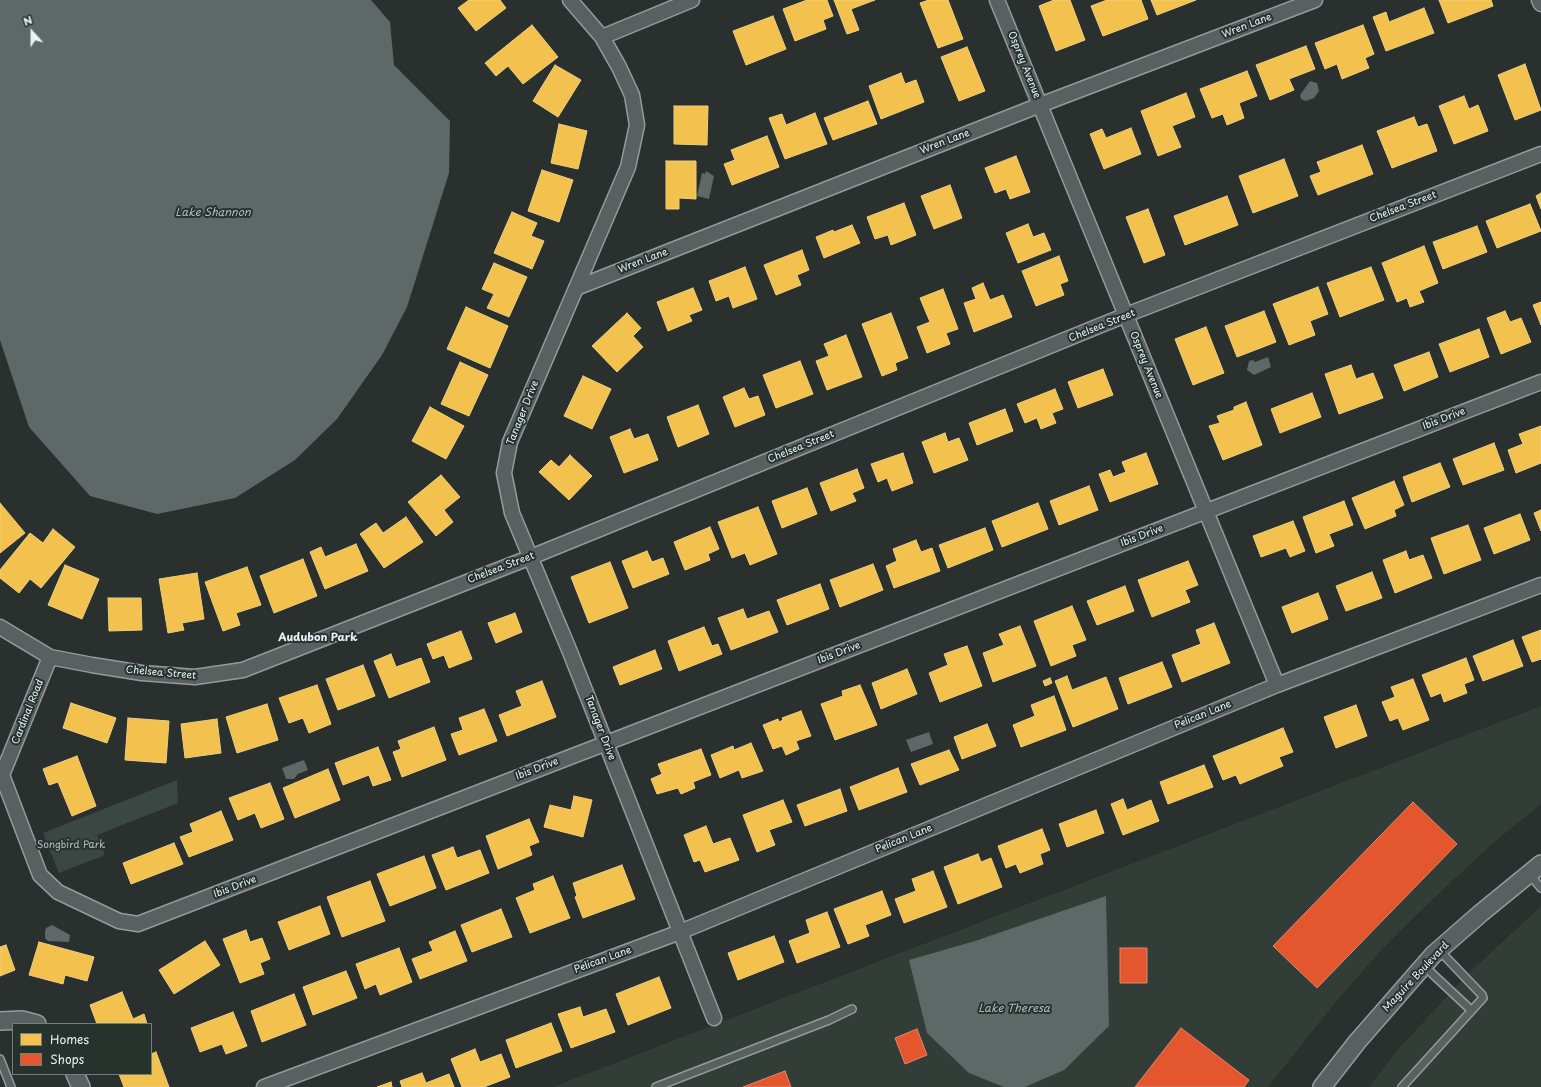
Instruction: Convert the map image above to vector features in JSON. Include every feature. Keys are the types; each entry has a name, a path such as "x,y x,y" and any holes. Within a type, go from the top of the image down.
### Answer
{"street":[{"name":"Tanager Drive","path":"570,0 602,37 632,95 637,125 628,167 510,442 504,473 512,513 531,556 714,1018"},
{"path":"602,37 692,0"},
{"name":"Osprey Avenue","path":"997,0 1277,685"},
{"name":"Wren Lane","path":"576,288 1040,105 1315,0"},
{"path":"1539,0 1541,4"},
{"name":"Chelsea Street","path":"50,657 142,673 195,677 243,670 531,556 1126,315 1541,154"},
{"name":"Ibis Drive","path":"138,924 1541,382"},
{"name":"Pelican Lane","path":"264,1087 680,932 1277,685 1541,585"},
{"path":"0,627 50,657"},
{"name":"Cardinal Road","path":"50,657 1,776 40,875 58,892 119,921 138,924"},
{"name":"Maguire Boulevard","path":"1322,1087 1357,1042 1439,950 1535,869"},
{"path":"0,1021 22,1020 33,1023"},
{"path":"75,1075 80,1087"}],"lane":[{"path":"1535,869 1541,888"},
{"path":"1402,1087 1483,998 1482,995 1439,950"},
{"path":"1424,966 1471,1010"},
{"path":"656,1087 829,1020 852,1009"},
{"path":"0,1059 11,1087"}],"shaded area":[{"path":"1541,706 1541,804 1491,845 1383,948 1333,1005 1268,1087 553,1087"},
{"path":"1541,906 1541,1087 1369,1087 1400,1047 1468,974"}],"green space":[{"name":"Songbird Park","path":"177,780 178,803 97,835 105,855 59,873 43,833"}],"water":[{"name":"Lake Shannon","path":"0,0 371,0 390,22 394,65 450,121 449,173 407,307 382,355 337,419 295,460 235,498 157,514 90,496 29,427 0,340"},
{"path":"1310,81 1317,83 1319,91 1314,98 1306,101 1301,99 1300,95"},
{"path":"706,171 714,176 709,199 697,196 702,173 705,174"},
{"path":"1268,357 1271,367 1254,375 1247,370 1249,361 1253,360 1255,362"},
{"path":"929,732 933,744 911,752 906,740"},
{"path":"304,760 308,770 298,774 294,779 286,779 282,768"},
{"name":"Lake Theresa","path":"1106,896 1109,1026 1064,1070 1025,1087 1004,1087 969,1073 927,1033 909,960 975,941"},
{"path":"52,925 70,935 69,942 48,941 45,938 46,928"}],"building: Homes":[{"path":"469,0 500,0 506,8 476,31 458,8"},
{"path":"807,0 827,0 833,16 823,20 826,29 795,41 783,9"},
{"path":"834,0 875,0 851,9 859,30 847,34"},
{"path":"929,0 948,0 963,39 938,48 920,3"},
{"path":"1054,0 1070,0 1085,40 1056,51 1039,6"},
{"path":"1107,0 1141,0 1148,19 1103,36 1091,6"},
{"path":"1151,0 1196,0 1157,15"},
{"path":"1439,0 1491,0 1493,6 1448,23"},
{"path":"1424,8 1434,33 1386,51 1373,17 1386,12 1389,22"},
{"path":"773,16 786,49 746,65 733,31"},
{"path":"532,25 558,57 523,84 508,66 496,76 485,63"},
{"path":"1363,25 1374,54 1365,58 1369,68 1342,79 1337,64 1325,69 1315,43"},
{"path":"1306,46 1315,69 1289,79 1294,90 1270,100 1256,65"},
{"path":"967,47 985,91 959,101 941,57"},
{"path":"1525,64 1541,110 1515,120 1498,75"},
{"path":"555,65 581,80 558,117 533,101"},
{"path":"1247,71 1257,96 1239,103 1244,118 1227,125 1223,114 1212,118 1200,89"},
{"path":"901,73 905,84 916,80 924,102 881,119 869,86"},
{"path":"1186,93 1195,117 1172,126 1181,147 1158,156 1141,111"},
{"path":"1464,96 1469,109 1478,105 1488,131 1454,144 1439,106"},
{"path":"868,101 877,124 833,140 824,118"},
{"path":"674,106 708,106 707,145 674,144"},
{"path":"815,113 827,144 785,159 769,118 782,114 786,125"},
{"path":"1414,117 1418,127 1427,124 1437,151 1392,168 1377,131"},
{"path":"559,124 587,131 578,169 551,163"},
{"path":"1131,128 1141,154 1104,169 1090,134 1102,129 1106,138"},
{"path":"767,136 779,167 732,185 724,164 735,160 731,150"},
{"path":"1362,145 1373,174 1318,195 1310,176 1321,172 1317,162"},
{"path":"1016,156 1030,192 1010,199 1006,189 995,193 985,168"},
{"path":"1284,159 1298,196 1253,213 1239,176"},
{"path":"666,161 696,161 696,199 679,198 679,209 666,209"},
{"path":"542,170 573,180 559,222 528,211"},
{"path":"950,185 962,218 934,229 921,196"},
{"path":"1541,193 1541,209 1536,196"},
{"path":"1227,196 1238,225 1185,245 1174,216"},
{"path":"904,203 916,235 891,245 888,235 875,239 867,217"},
{"path":"1530,204 1541,231 1497,248 1486,221"},
{"path":"1148,209 1165,255 1144,263 1126,217"},
{"path":"512,212 537,223 531,236 544,241 532,269 494,253"},
{"path":"1028,224 1033,237 1044,233 1051,250 1018,263 1006,233"},
{"path":"852,225 860,243 824,258 816,237 833,230 834,232"},
{"path":"1477,226 1487,252 1443,269 1433,242"},
{"path":"1424,246 1438,283 1419,291 1424,302 1410,307 1407,298 1397,302 1382,263"},
{"path":"802,250 809,270 797,275 801,285 776,295 764,265"},
{"path":"1059,256 1068,281 1060,284 1064,295 1036,306 1022,271"},
{"path":"494,263 527,277 509,317 487,308 494,294 482,289"},
{"path":"745,267 757,299 733,308 729,296 716,301 709,281"},
{"path":"1371,267 1384,300 1340,317 1327,283"},
{"path":"983,283 990,300 1003,295 1012,317 974,332 964,303 976,299 972,288"},
{"path":"1318,287 1328,314 1310,321 1315,335 1289,345 1273,304"},
{"path":"693,288 702,310 689,315 692,321 668,331 657,302"},
{"path":"943,289 958,329 946,333 950,344 927,353 917,327 930,322 920,298"},
{"path":"1541,302 1541,325 1533,305"},
{"path":"466,307 508,326 490,368 447,349"},
{"path":"1264,311 1276,342 1237,357 1225,326"},
{"path":"1505,311 1510,322 1521,318 1531,342 1501,354 1487,318"},
{"path":"627,313 641,328 633,336 643,347 617,372 592,346"},
{"path":"891,313 908,358 895,363 897,370 882,376 862,324"},
{"path":"1206,327 1224,373 1193,385 1175,339"},
{"path":"1479,329 1489,357 1450,372 1439,344"},
{"path":"846,335 862,377 827,390 816,361 829,356 824,344"},
{"path":"1429,352 1438,377 1404,391 1394,365"},
{"path":"800,361 813,394 776,408 763,375"},
{"path":"460,362 488,375 469,416 441,404"},
{"path":"1351,365 1356,379 1373,373 1383,398 1339,414 1325,374"},
{"path":"1103,369 1113,395 1078,408 1068,382"},
{"path":"583,376 611,389 592,429 564,416"},
{"path":"744,388 749,399 758,396 765,415 735,427 723,397"},
{"path":"1055,389 1063,409 1052,413 1056,423 1041,429 1037,418 1025,423 1017,404"},
{"path":"1312,393 1321,417 1280,433 1271,409"},
{"path":"1246,402 1262,445 1223,460 1209,426 1220,423 1217,416 1234,410 1234,407"},
{"path":"698,405 709,434 678,447 667,417"},
{"path":"430,407 464,426 446,459 412,441"},
{"path":"1005,409 1013,431 977,445 969,423"},
{"path":"1541,426 1541,463 1516,473 1508,450 1523,444 1519,434"},
{"path":"630,429 634,439 648,434 658,460 624,473 610,437"},
{"path":"945,433 948,442 959,438 968,460 934,473 922,442"},
{"path":"1494,443 1504,470 1463,485 1453,459"},
{"path":"903,453 913,483 892,491 887,478 878,482 871,464"},
{"path":"1146,453 1158,484 1110,502 1099,474 1110,470 1113,477 1126,472 1122,462"},
{"path":"570,455 592,476 569,500 539,472 551,460 559,467"},
{"path":"1440,463 1450,487 1412,502 1403,477"},
{"path":"857,469 864,488 852,493 856,501 831,511 820,483"},
{"path":"441,475 460,497 444,510 453,522 436,536 408,502"},
{"path":"1394,481 1404,505 1394,510 1396,516 1365,529 1352,498"},
{"path":"1089,486 1098,510 1059,525 1050,501"},
{"path":"807,488 817,514 782,528 772,501"},
{"path":"1344,501 1353,525 1329,534 1334,546 1316,553 1303,517"},
{"path":"0,503 25,533 0,553"},
{"path":"1038,503 1048,529 1002,547 992,521"},
{"path":"758,507 777,554 750,565 745,553 732,558 718,522"},
{"path":"1541,510 1541,531 1534,513"},
{"path":"1520,514 1530,540 1494,554 1484,528"},
{"path":"406,517 423,542 384,568 360,534 376,523 383,533"},
{"path":"1293,521 1305,551 1290,557 1286,548 1261,557 1253,536"},
{"path":"1468,525 1481,560 1444,574 1431,538"},
{"path":"710,527 719,549 708,554 710,560 685,570 674,542"},
{"path":"985,528 993,550 948,568 939,545"},
{"path":"53,529 75,547 41,588 30,579 19,593 0,578 0,570 30,533 43,543"},
{"path":"916,540 921,552 932,548 940,571 894,588 886,566 897,561 893,549"},
{"path":"356,544 368,571 325,589 310,552 321,547 325,557"},
{"path":"647,551 652,562 663,558 669,574 633,588 622,561"},
{"path":"1406,551 1409,560 1423,555 1432,578 1395,593 1383,560"},
{"path":"303,559 317,596 274,613 260,576"},
{"path":"1188,561 1198,585 1185,590 1190,602 1152,617 1138,580"},
{"path":"610,562 628,608 589,623 571,577"},
{"path":"873,564 883,590 840,607 830,580"},
{"path":"65,565 99,579 82,619 48,605"},
{"path":"247,567 261,605 236,613 240,625 223,631 205,582"},
{"path":"1372,572 1382,598 1346,611 1336,586"},
{"path":"197,573 204,619 182,623 184,630 168,633 159,579"},
{"path":"820,584 829,609 787,625 777,600"},
{"path":"1125,586 1134,611 1097,625 1087,601"},
{"path":"1318,593 1328,619 1292,633 1282,607"},
{"path":"108,598 141,598 142,630 109,631"},
{"path":"1072,606 1086,640 1072,645 1076,656 1051,666 1034,621"},
{"path":"743,609 747,619 769,611 778,632 731,650 718,618"},
{"path":"515,613 522,632 496,643 488,623"},
{"path":"1214,623 1230,663 1182,682 1172,655 1201,644 1196,630"},
{"path":"1020,626 1036,666 993,682 983,653 1004,645 999,634"},
{"path":"704,627 712,646 718,644 722,654 679,671 668,641"},
{"path":"1541,630 1541,659 1532,662 1522,637"},
{"path":"461,631 472,659 449,668 444,655 433,659 427,644"},
{"path":"1513,640 1523,666 1483,681 1473,656"},
{"path":"967,646 982,686 940,702 929,673 948,665 944,654"},
{"path":"655,650 662,669 620,685 613,667"},
{"path":"391,654 396,667 421,658 430,682 389,698 374,661"},
{"path":"1466,658 1474,680 1464,684 1467,693 1444,702 1441,693 1431,697 1422,675"},
{"path":"1162,662 1172,687 1128,704 1119,678"},
{"path":"363,665 375,696 338,710 326,679"},
{"path":"907,669 917,694 881,709 872,683"},
{"path":"1067,676 1072,690 1106,677 1118,709 1073,727 1055,681"},
{"path":"1050,678 1052,683 1045,686 1043,681"},
{"path":"1413,679 1429,720 1403,730 1398,718 1390,721 1382,702 1395,697 1391,687"},
{"path":"542,681 556,717 507,736 499,715 522,706 516,691"},
{"path":"317,685 331,724 309,733 303,718 289,723 279,698"},
{"path":"860,685 877,725 835,740 821,704 843,696 842,691"},
{"path":"1054,696 1066,730 1021,747 1013,725 1035,716 1031,705"},
{"path":"71,703 116,718 107,743 63,728"},
{"path":"267,704 278,740 237,753 226,717"},
{"path":"1356,705 1367,736 1336,748 1324,717"},
{"path":"484,709 497,741 459,755 451,734 463,730 459,718"},
{"path":"801,711 811,736 796,741 799,749 786,755 782,746 773,749 763,725 778,719 779,722 783,720 782,718"},
{"path":"128,718 169,721 166,763 125,760"},
{"path":"217,719 221,753 185,758 181,724"},
{"path":"987,724 996,746 962,759 954,737"},
{"path":"434,727 446,760 402,777 393,752 401,749 398,741"},
{"path":"1283,728 1293,752 1279,757 1283,766 1240,784 1236,775 1223,780 1213,756"},
{"path":"751,743 763,771 742,778 739,770 720,778 711,755 733,746 734,750"},
{"path":"378,747 391,780 373,786 369,775 343,785 335,763"},
{"path":"701,749 711,775 693,782 695,788 681,794 678,788 657,794 651,779 662,774 658,764"},
{"path":"949,750 959,770 920,785 911,764"},
{"path":"77,756 96,806 72,816 58,782 49,785 43,769"},
{"path":"1204,765 1213,787 1168,804 1160,782"},
{"path":"898,768 907,792 859,810 850,787"},
{"path":"328,769 340,800 295,818 283,788"},
{"path":"270,783 284,819 261,828 255,813 238,820 229,798"},
{"path":"840,789 847,811 805,826 797,805"},
{"path":"574,796 592,800 583,837 544,827 550,805 571,810"},
{"path":"1123,799 1127,810 1151,800 1159,821 1123,835 1111,804"},
{"path":"783,800 792,822 769,830 775,845 757,852 743,815"},
{"path":"1096,810 1104,833 1067,847 1059,824"},
{"path":"221,811 233,840 189,857 180,837 193,832 190,824"},
{"path":"529,819 539,842 529,846 532,855 498,869 486,836"},
{"path":"706,826 713,844 730,838 739,860 705,872 700,860 694,862 684,835"},
{"path":"1042,829 1050,850 1040,854 1043,864 1020,873 1016,864 1006,868 998,846"},
{"path":"174,843 183,864 131,884 123,863"},
{"path":"453,847 457,858 480,850 489,873 446,890 432,855"},
{"path":"978,854 981,862 991,858 1002,887 958,904 944,867"},
{"path":"424,856 436,888 390,906 377,874"},
{"path":"622,865 635,899 583,918 575,897 577,896 573,883"},
{"path":"933,871 947,907 904,923 895,899 916,891 912,879"},
{"path":"553,876 570,918 530,933 516,898 535,890 533,884"},
{"path":"370,881 385,921 342,937 327,897"},
{"path":"882,891 891,915 865,925 869,936 848,944 834,909"},
{"path":"320,906 330,934 289,950 278,922"},
{"path":"501,909 512,937 472,952 461,925"},
{"path":"827,912 840,947 797,963 789,941 810,933 806,920"},
{"path":"246,930 250,942 262,938 270,959 260,963 264,974 240,983 223,939"},
{"path":"455,931 467,961 420,979 412,959 433,951 429,942"},
{"path":"774,936 784,962 738,980 728,953"},
{"path":"205,941 220,965 174,994 159,970"},
{"path":"39,942 94,957 87,981 65,975 63,984 29,975"},
{"path":"6,945 15,970 0,976 0,947"},
{"path":"399,948 412,982 380,995 376,984 365,989 356,964"},
{"path":"346,971 357,998 313,1015 303,987"},
{"path":"659,977 671,1008 628,1025 616,994"},
{"path":"122,992 133,1019 144,1014 147,1023 97,1023 90,1005"},
{"path":"294,994 306,1025 262,1042 251,1011"},
{"path":"580,1007 583,1017 606,1009 615,1032 571,1048 558,1014"},
{"path":"233,1012 247,1046 226,1054 222,1044 200,1052 191,1028"},
{"path":"551,1023 562,1051 516,1068 506,1040"},
{"path":"475,1049 480,1062 501,1054 510,1077 484,1087 462,1087 451,1059"},
{"path":"156,1052 169,1087 124,1087 119,1075 152,1075 152,1054"},
{"path":"422,1073 426,1083 449,1074 454,1087 402,1087 400,1081"},
{"path":"391,1082 392,1087 377,1087"}],"building: Shops":[{"path":"1413,802 1457,844 1317,988 1273,946"},
{"path":"1120,948 1147,948 1147,983 1120,983"},
{"path":"1181,1028 1249,1080 1244,1087 1135,1087"},
{"path":"917,1029 927,1055 905,1064 895,1038"},
{"path":"785,1071 791,1087 743,1087"}],"district":[{"name":"Audubon Park","path":"318,638"}]}
